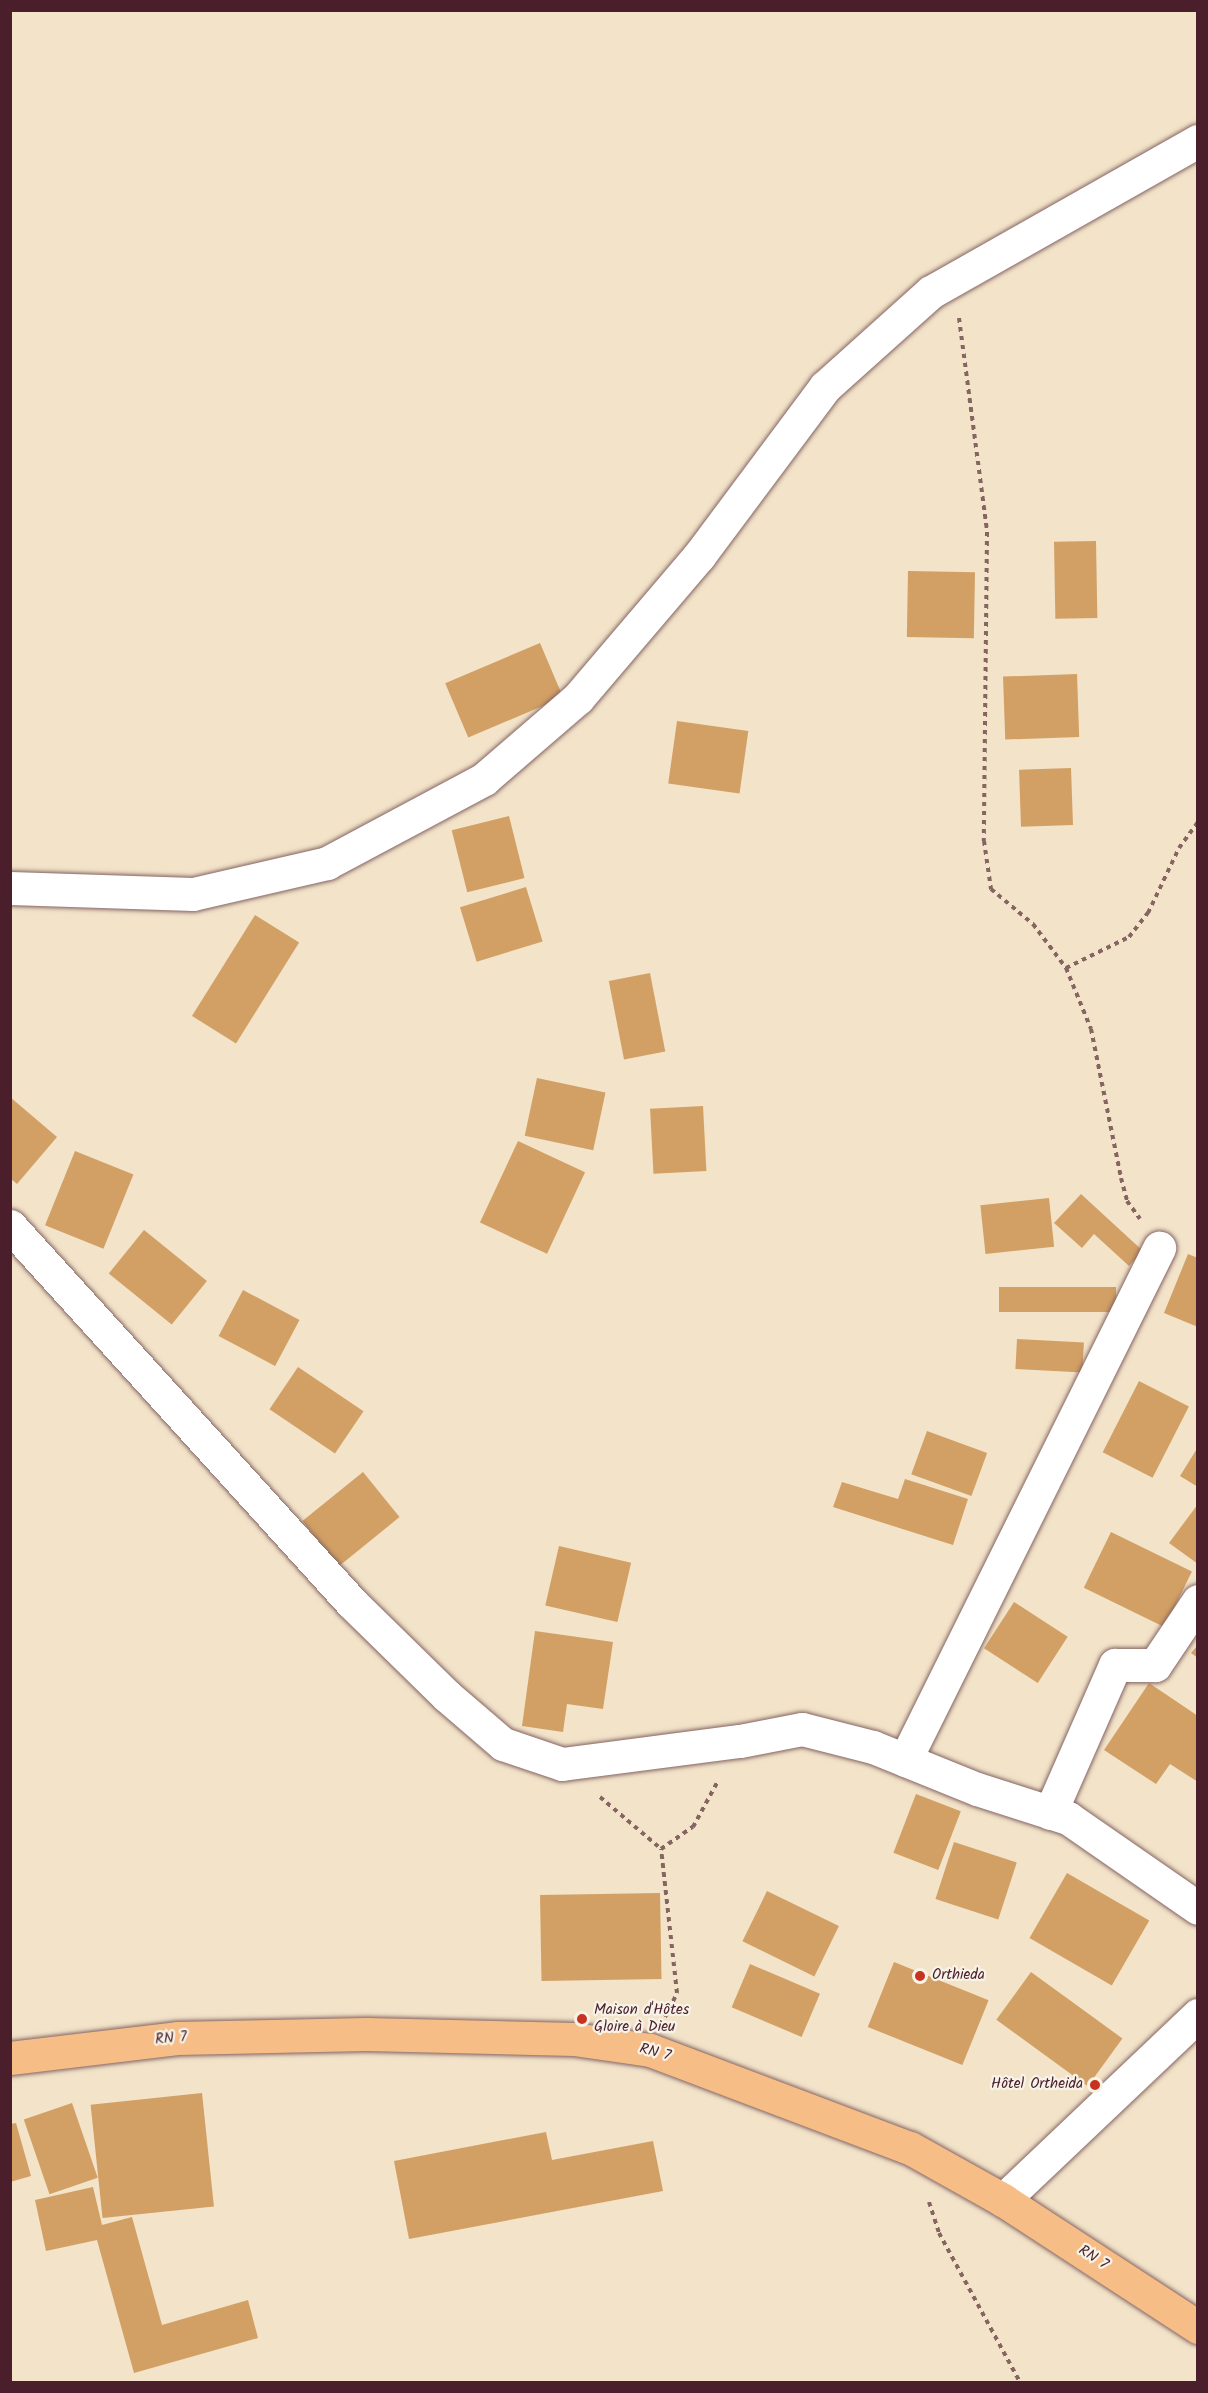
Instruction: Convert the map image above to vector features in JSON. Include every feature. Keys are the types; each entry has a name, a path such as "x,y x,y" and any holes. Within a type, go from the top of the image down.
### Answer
{"main road":[{"name":"RN 7","path":"10,2058 177,2038 366,2034 574,2039 650,2050 910,2148 1003,2200 1197,2327"}],"street":[{"path":"10,888 204,891 327,863 484,779 578,698 699,556 825,387 931,292 1197,141"},
{"path":"10,1226 351,1602 439,1688 503,1744 562,1764 740,1741 802,1729 873,1747 1068,1818 1197,1908"},
{"path":"905,1760 1159,1248"},
{"path":"1050,1813 1115,1665 1155,1665 1197,1601"},
{"path":"1003,2200 1197,2015"}],"path":[{"path":"954,278 974,455 987,532 984,841 991,889 1033,924 1066,968 1091,1029 1127,1200 1159,1248"},
{"path":"1066,968 1129,937 1148,913 1179,848 1197,822"},
{"path":"661,1848 693,1827 740,1741"},
{"path":"562,1764 661,1848 677,1993 650,2050"},
{"path":"910,2148 939,2232 1020,2382"}],"building":[{"path":"1096,541 1097,618 1055,619 1054,542"},
{"path":"908,571 975,572 974,638 907,637"},
{"path":"540,643 563,697 468,738 445,683"},
{"path":"1077,674 1079,737 1005,740 1003,677"},
{"path":"677,721 748,731 740,793 668,783"},
{"path":"1071,768 1073,825 1021,827 1019,770"},
{"path":"509,816 524,878 467,892 452,830"},
{"path":"526,887 543,942 477,962 460,907"},
{"path":"255,915 299,943 236,1043 192,1016"},
{"path":"650,973 665,1052 624,1060 609,981"},
{"path":"537,1078 605,1093 593,1150 525,1136"},
{"path":"10,1097 57,1137 17,1184 10,1178"},
{"path":"703,1106 706,1171 653,1174 650,1109"},
{"path":"518,1141 585,1172 547,1254 480,1223"},
{"path":"75,1151 133,1175 103,1249 45,1225"},
{"path":"1081,1194 1143,1251 1129,1266 1094,1234 1082,1248 1054,1223"},
{"path":"1049,1198 1054,1247 985,1254 980,1205"},
{"path":"144,1230 207,1281 172,1324 109,1274"},
{"path":"1188,1254 1198,1258 1198,1327 1164,1313"},
{"path":"999,1287 1116,1287 1116,1312 999,1312"},
{"path":"243,1290 300,1320 275,1366 219,1336"},
{"path":"1017,1339 1084,1343 1082,1372 1015,1369"},
{"path":"298,1367 363,1411 335,1453 269,1409"},
{"path":"1139,1381 1189,1406 1153,1478 1103,1452"},
{"path":"927,1431 987,1453 971,1496 911,1474"},
{"path":"1198,1447 1198,1487 1180,1476"},
{"path":"363,1472 400,1517 339,1566 302,1521"},
{"path":"905,1479 968,1499 953,1545 833,1507 842,1482 898,1499"},
{"path":"1198,1504 1198,1564 1169,1543"},
{"path":"1111,1532 1192,1571 1165,1627 1084,1588"},
{"path":"559,1546 631,1563 617,1622 545,1605"},
{"path":"1014,1602 1068,1637 1038,1683 984,1648"},
{"path":"535,1631 613,1642 603,1709 567,1704 563,1732 522,1726"},
{"path":"1198,1645 1198,1658 1191,1653"},
{"path":"1149,1683 1198,1716 1198,1782 1170,1764 1156,1784 1104,1750"},
{"path":"916,1794 961,1811 938,1870 893,1853"},
{"path":"954,1842 1017,1862 998,1919 935,1899"},
{"path":"1067,1873 1149,1920 1112,1985 1030,1938"},
{"path":"767,1891 839,1926 814,1976 742,1941"},
{"path":"660,1893 662,1979 542,1981 540,1895"},
{"path":"894,1962 989,2000 962,2065 868,2027"},
{"path":"750,1964 820,1994 802,2037 732,2007"},
{"path":"1031,1972 1122,2038 1088,2086 996,2020"},
{"path":"202,2093 214,2206 103,2218 91,2105"},
{"path":"72,2103 98,2178 49,2194 24,2120"},
{"path":"16,2123 31,2176 10,2182 10,2124"},
{"path":"546,2132 552,2160 653,2141 663,2191 409,2239 394,2161"},
{"path":"93,2187 102,2225 132,2217 162,2325 248,2300 258,2338 134,2373 97,2240 46,2251 35,2200"}],"place":[{"name":"Orthieda","path":"920,1976"},
{"name":"Maison d'Hôtes Gloire à Dieu","path":"582,2019"},
{"name":"Hôtel Ortheida","path":"1095,2085"}]}
